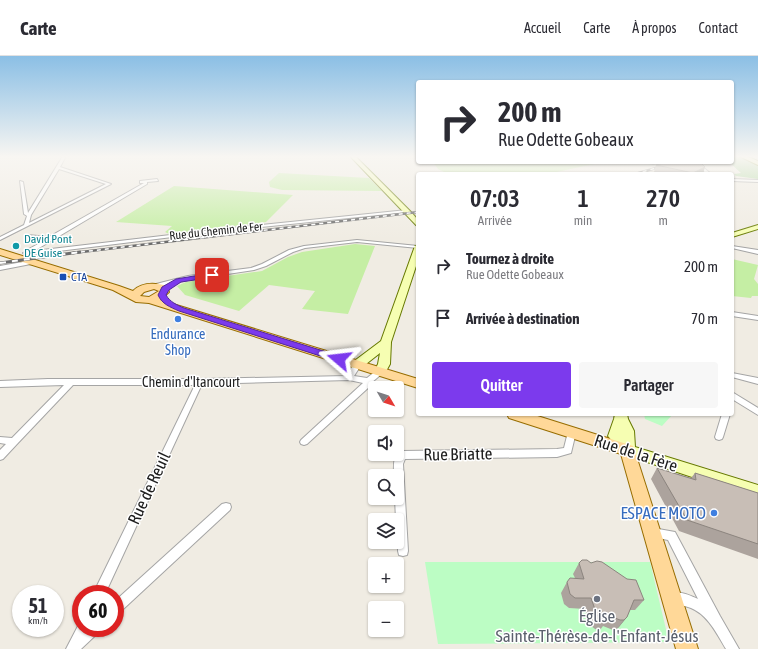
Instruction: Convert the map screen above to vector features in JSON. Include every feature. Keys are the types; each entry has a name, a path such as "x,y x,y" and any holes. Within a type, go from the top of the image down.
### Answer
{"main road":[{"path":"0,252 116,288 138,293 154,286 162,287 167,303 182,310"},
{"path":"150,300 163,292"},
{"path":"138,293 142,300 150,300 416,383"},
{"name":"Rue de la Fère","path":"520,416 628,450"},
{"path":"628,450 687,649"}],"street":[{"path":"21,184 26,214 29,215"},
{"path":"26,226 29,215 48,184"},
{"path":"0,239 108,184"},
{"path":"14,256 26,253 143,184"},
{"path":"380,184 416,222"},
{"name":"Rue du Chemin de Fer","path":"26,253 206,232 408,212"},
{"path":"734,234 758,226"},
{"path":"30,236 50,239"},
{"path":"154,286 179,280 258,268 291,251 312,246 357,242 416,248"},
{"path":"734,247 758,252"},
{"path":"304,442 365,386 368,381 380,372 384,364 386,342 416,254"},
{"path":"0,268 34,262"},
{"path":"163,292 179,280"},
{"path":"734,314 758,318"},
{"path":"350,378 357,365 386,342"},
{"path":"734,375 758,381"},
{"name":"Chemin d'Itancourt","path":"0,384 71,382 200,382 350,378 368,381"},
{"path":"0,456 71,382"},
{"name":"Rue de Reuil","path":"103,585 200,382"},
{"path":"734,396 758,412"},
{"path":"621,416 615,436 628,450"},
{"path":"719,437 725,416"},
{"name":"Rue Briatte","path":"403,551 398,464 398,461 402,455 557,453 568,451 572,432"},
{"path":"0,440 14,442"},
{"name":"Rue de la Fère","path":"628,450 758,492"},
{"path":"124,601 226,507"},
{"path":"653,533 671,535 714,617 733,649"},
{"path":"672,598 694,602 714,617"},
{"path":"73,648 78,637"},
{"path":"73,648 85,637"}],"green space":[{"path":"269,184 375,184 382,191 282,190 270,187"},
{"path":"174,186 293,195 266,222 169,234 165,232 172,226 116,222"},
{"path":"355,244 375,246 348,314 302,309 315,291 269,285 239,311 185,295 177,286 186,282 262,271 288,257 302,252"},
{"path":"734,259 758,265 754,279 758,284 758,296 752,296 751,298 734,296"},
{"path":"644,416 671,416 662,426 645,419"},
{"path":"425,562 650,562 669,642 438,644"}],"building":[{"name":"ESPACE MOTO","path":"657,468 696,480 695,473 758,493 758,544 687,520"},
{"name":"Église Sainte-Thérèse-de-l'Enfant-Jésus","path":"582,560 587,560 591,563 597,561 602,562 627,579 636,580 644,600 634,600 627,617 624,620 610,616 607,619 602,619 597,615 591,598 575,598 570,594 567,582 570,578 584,579 579,563"}],"railway":[{"path":"73,253 416,212"},
{"path":"0,263 80,252"}],"place":[{"name":"David Pont DE Guise","path":"16,246"},
{"name":"CTA","path":"63,277"},
{"name":"Endurance Shop","path":"178,319"},
{"name":"ESPACE MOTO","path":"714,513"},
{"name":"Église Sainte-Thérèse-de-l'Enfant-Jésus","path":"597,599"}],"route":[{"path":"212,275 179,280 165,289 162,295 163,298 167,303 182,310 339,359"}]}
